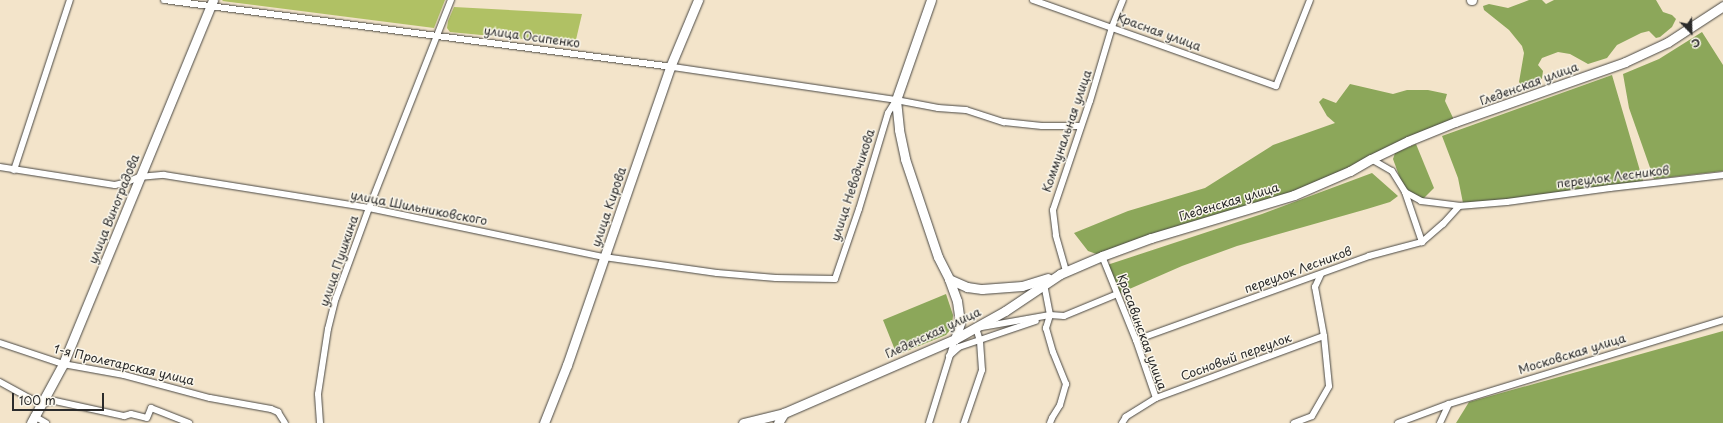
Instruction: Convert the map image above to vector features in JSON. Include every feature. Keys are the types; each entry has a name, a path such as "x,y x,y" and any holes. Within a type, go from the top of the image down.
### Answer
{"main road":[{"name":"улица Кирова","path":"544,423 567,365 670,67 698,0"},
{"name":"улица Неводчикова","path":"931,0 896,100 899,130 905,159 936,252 949,279 960,314 959,331 955,339"},
{"name":"улица Виноградова","path":"32,420 63,364 109,256 139,177 212,3"},
{"name":"Гледенская улица","path":"743,423 784,413 955,339 976,328 1063,273 1102,256 1151,238 1294,195 1350,171 1371,159 1455,122 1642,55 1668,42 1723,6"},
{"path":"949,279 967,286 982,289 1002,288 1039,281 1063,273"},
{"path":"778,423 784,413"}],"street":[{"path":"14,170 70,0"},
{"name":"улица Осипенко","path":"164,0 212,3 670,67 896,100 938,108 966,110 1004,122 1042,126 1081,126"},
{"name":"улица Пушкина","path":"320,423 318,394 328,330 336,298 369,208 451,0"},
{"name":"Красная улица","path":"1033,0 1276,86 1310,0"},
{"name":"Коммунальная улица","path":"1063,273 1053,210 1112,27 1123,0"},
{"name":"улица Неводчикова","path":"835,279 859,209 888,113 896,100"},
{"path":"1371,159 1392,171 1405,192 1422,242"},
{"name":"улица Шильниковского","path":"0,168 115,184 127,182 139,177 164,175 369,208 604,258 717,273 776,278 835,279"},
{"name":"переулок Лесников","path":"1405,192 1421,201 1459,206 1507,202 1723,175"},
{"name":"переулок Лесников","path":"1136,340 1368,256 1422,242 1443,224 1459,206"},
{"name":"Красавинская улица","path":"1102,256 1136,340 1156,398 1126,417 1122,423"},
{"path":"1294,423 1312,416 1329,386 1324,336 1315,287 1321,274"},
{"path":"1044,284 1050,315 1046,328 1053,352 1066,384 1060,405 1050,423"},
{"path":"964,423 982,370 980,341 976,328 1050,315 1064,316 1117,294"},
{"path":"949,356 959,347 980,341 1050,315"},
{"name":"Московская улица","path":"1398,423 1448,404 1723,320"},
{"name":"Сосновый переулок","path":"1156,398 1324,336"},
{"path":"929,423 955,339"},
{"name":"1-я Пролетарская улица","path":"0,343 63,364 124,374 210,398 271,409 278,412 285,423"},
{"path":"0,382 29,398 42,403 55,401 124,416 131,414 147,418 151,408 189,423"},
{"path":"1440,423 1448,404"},
{"path":"32,420 46,423"}],"green space":[{"path":"445,0 434,28 222,1"},
{"path":"1529,0 1542,0 1546,4 1554,0 1656,0 1663,12 1672,15 1676,19 1672,27 1660,37 1656,38 1649,31 1641,33 1617,45 1607,58 1588,64 1570,54 1558,52 1542,58 1538,65 1543,71 1542,78 1533,89 1522,86 1519,82 1524,53 1522,46 1509,30 1484,10 1483,6 1489,4 1508,8"},
{"path":"454,7 582,14 575,44 450,32 447,28 448,21"},
{"path":"1702,32 1723,65 1723,171 1654,179 1629,108 1623,74 1659,59"},
{"path":"1612,75 1643,181 1508,199 1463,203 1458,178 1442,136"},
{"path":"1350,84 1393,94 1407,90 1428,90 1447,94 1445,101 1455,122 1321,183 1102,256 1088,251 1074,233 1128,211 1205,188 1273,145 1335,123 1327,116 1319,102 1323,98 1336,103"},
{"path":"1416,144 1434,188 1421,201 1405,192 1393,159 1395,153"},
{"path":"1372,173 1398,196 1390,202 1237,246 1182,266 1118,294 1107,265 1262,214"},
{"path":"946,294 953,315 952,328 946,335 897,355 883,320"},
{"path":"1723,331 1723,423 1456,423 1469,402"}]}
